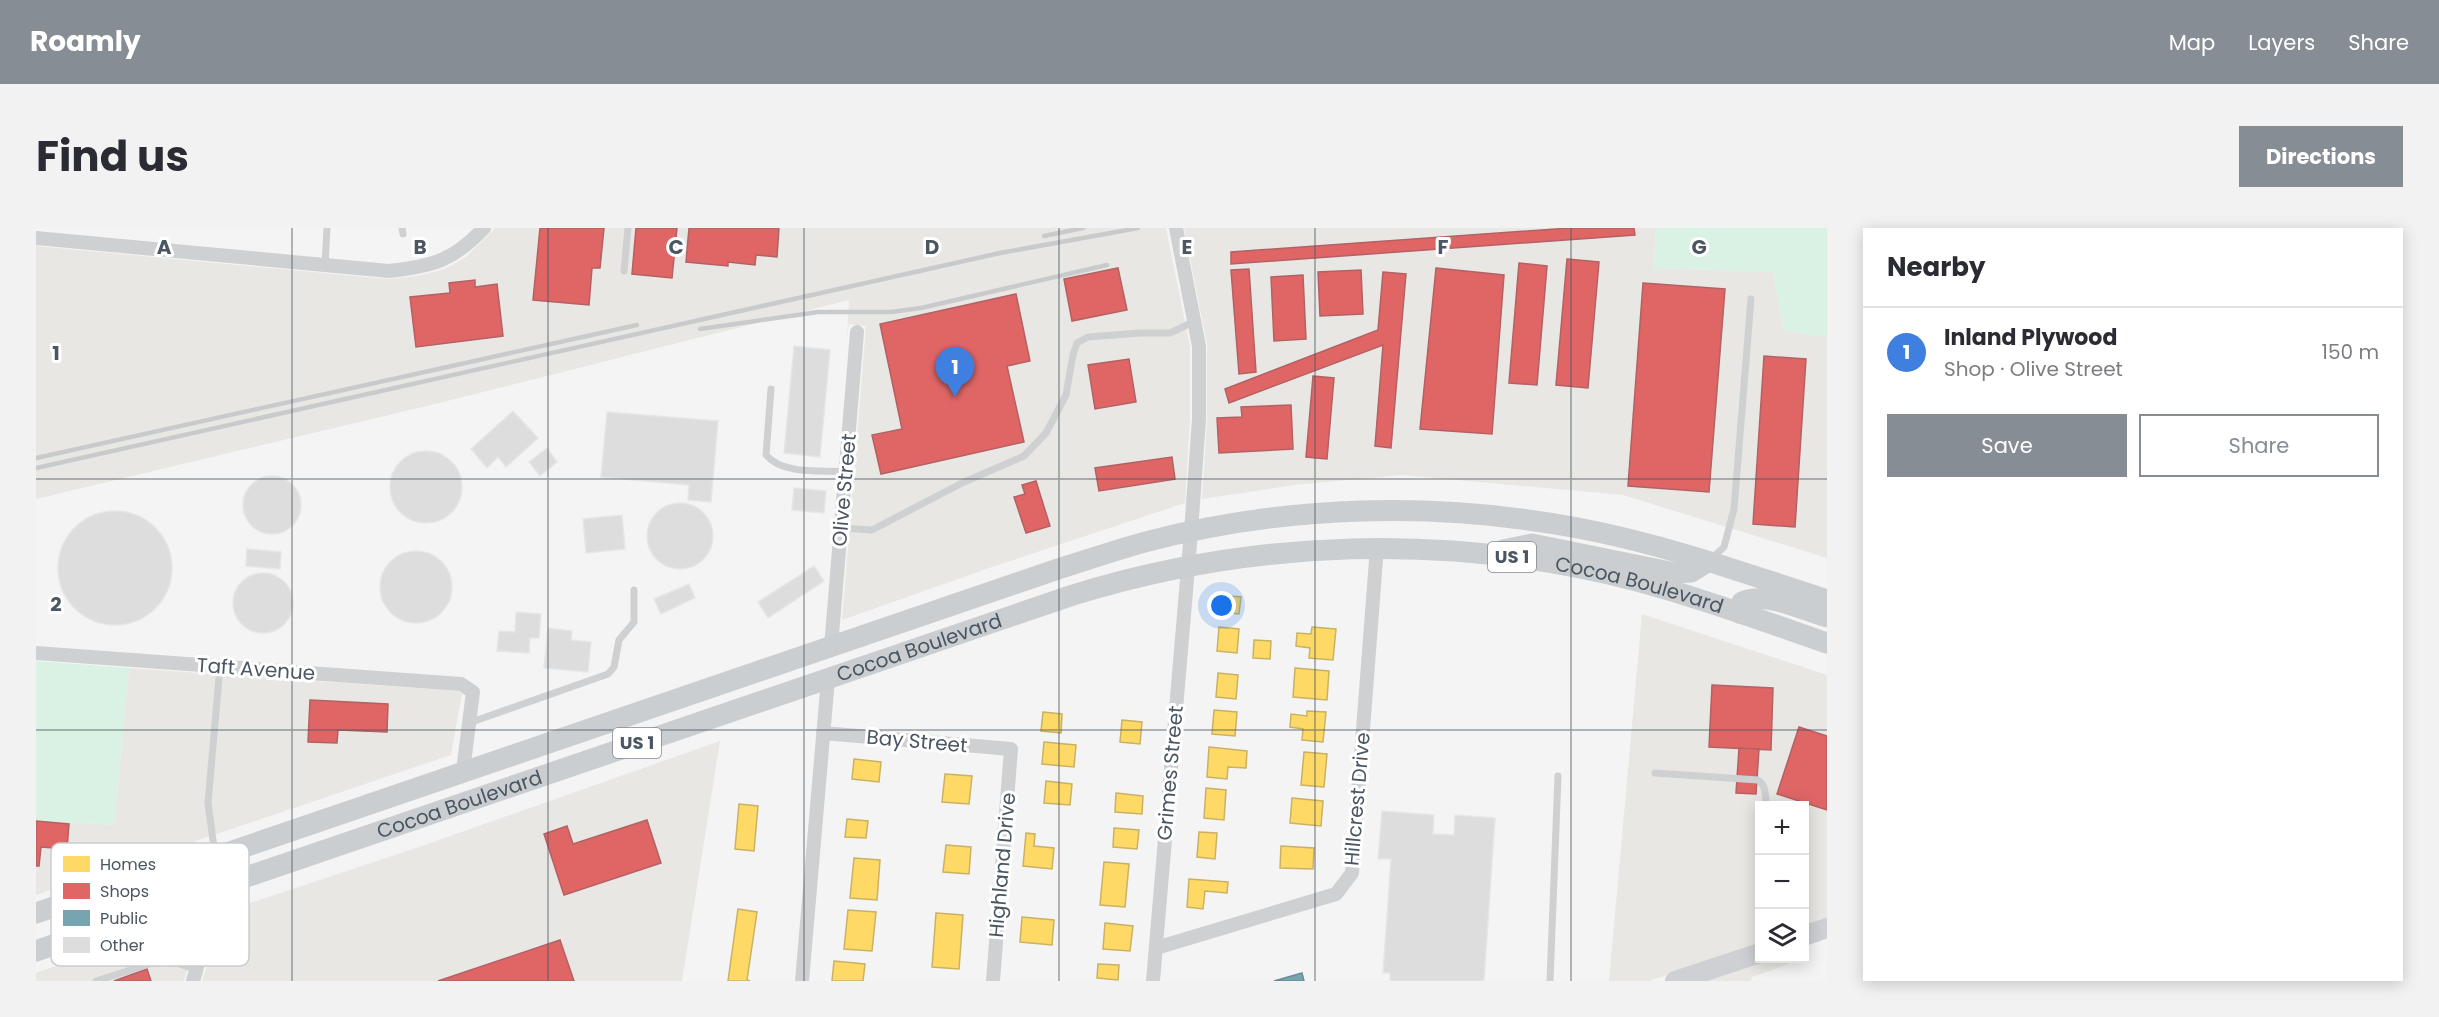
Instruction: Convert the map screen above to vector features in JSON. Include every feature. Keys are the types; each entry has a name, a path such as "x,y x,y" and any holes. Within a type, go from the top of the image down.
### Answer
{"main road":[{"name":"Cocoa Boulevard","path":"249,845 1103,555 1240,522 1333,511 1395,510 1484,513 1580,528 1674,551 1827,600"},
{"path":"1488,554 1532,544 1675,573 1691,572 1707,562"},
{"name":"Cocoa Boulevard","path":"249,876 1073,595 1130,578 1187,566 1283,553 1377,547 1426,548 1488,554 1579,568 1633,580 1827,643"},
{"path":"828,679 834,667 851,655 965,615 996,590"},
{"path":"1739,613 1742,602 1759,598 1827,617"},
{"path":"627,747 673,721 812,673 824,661 831,646"},
{"name":"Cocoa Boulevard","path":"36,913 51,908"},
{"name":"Cocoa Boulevard","path":"36,951 51,946"}],"street":[{"path":"36,238 54,234 389,271 416,268 442,261 461,250 484,228"},
{"name":"Grimes Street","path":"1153,981 1199,419 1199,346 1176,228"},
{"name":"Olive Street","path":"831,646 857,332"},
{"name":"Hillcrest Drive","path":"1156,948 1336,894 1352,873 1377,547"},
{"name":"Taft Avenue","path":"36,653 461,684 473,692 469,723"},
{"path":"802,981 828,679"},
{"path":"463,771 469,723"},
{"name":"Bay Street","path":"823,733 1011,749"},
{"name":"Highland Drive","path":"993,981 1011,749"},
{"path":"1809,934 1827,927"},
{"path":"1675,981 1755,955"}],"lane":[{"path":"325,265 327,228"},
{"path":"624,271 628,228"},
{"path":"1707,562 1724,547 1734,508 1751,299"},
{"path":"841,528 872,530 962,483 1024,456 1046,433 1066,395 1077,343 1088,338 1140,333 1170,333 1193,322"},
{"path":"771,389 766,455 773,463 784,467 845,472"},
{"path":"469,723 608,674 614,667 619,640 634,622 634,590"},
{"path":"213,843 208,803 220,666"},
{"path":"1655,773 1758,780 1764,788 1766,800"},
{"path":"1550,981 1558,776"},
{"path":"96,981 143,966"},
{"path":"178,966 195,975"}],"shaded area":[{"path":"495,228 1166,228 1190,346 1190,419 1185,503 842,620 866,326 849,324 847,337 849,300 435,404 36,499 36,246 388,279 417,276 445,269 466,257"},
{"path":"1184,228 1656,228 1654,268 1773,272 1784,331 1827,337 1827,558 1623,495 1402,475 1295,485 1202,499 1207,420 1207,344"},
{"path":"1642,614 1827,675 1827,919 1809,926 1809,801 1755,801 1755,945 1648,981 1609,981"},
{"path":"129,668 458,691 462,694 451,755 190,843 51,843 51,890 36,895 36,820 114,825"},
{"path":"720,741 682,981 202,981 207,966 249,966 249,903 419,847"},
{"path":"1755,963 1791,963 1752,977 1751,981 1702,981"},
{"path":"56,966 188,966 184,981 36,981 36,973"}],"green space":[{"path":"1656,228 1827,228 1827,337 1784,331 1773,272 1654,268"},
{"path":"36,661 129,668 114,825 36,820"}],"building: Homes":[{"path":"1220,595 1241,597 1239,614 1218,612"},
{"path":"1219,627 1239,629 1237,653 1217,651"},
{"path":"1312,627 1336,629 1333,660 1309,658 1310,648 1296,646 1297,633 1311,634"},
{"path":"1254,640 1271,641 1270,659 1253,658"},
{"path":"1295,668 1329,671 1327,700 1293,697"},
{"path":"1218,673 1238,675 1236,699 1216,697"},
{"path":"1214,710 1237,712 1235,736 1212,734"},
{"path":"1307,711 1326,712 1323,742 1302,740 1303,729 1290,727 1291,714 1307,716"},
{"path":"1043,712 1062,714 1061,733 1041,731"},
{"path":"1122,720 1142,722 1140,744 1120,742"},
{"path":"1044,742 1076,745 1074,767 1042,764"},
{"path":"1209,747 1247,751 1246,768 1228,767 1227,779 1207,777"},
{"path":"1304,752 1327,754 1324,787 1301,785"},
{"path":"854,759 881,762 879,782 852,779"},
{"path":"945,774 972,776 969,804 942,802"},
{"path":"1046,781 1072,784 1070,805 1044,803"},
{"path":"1206,788 1226,790 1224,820 1204,818"},
{"path":"1116,793 1143,796 1142,814 1115,812"},
{"path":"1292,798 1323,801 1321,826 1290,823"},
{"path":"739,804 758,806 754,851 735,849"},
{"path":"847,819 868,821 866,838 845,837"},
{"path":"1114,828 1139,830 1137,849 1113,847"},
{"path":"1199,832 1217,833 1215,859 1197,857"},
{"path":"1026,833 1035,834 1034,846 1054,848 1052,869 1023,866"},
{"path":"946,845 971,847 969,874 943,872"},
{"path":"1281,846 1314,848 1313,869 1280,868"},
{"path":"854,858 880,860 877,900 850,898"},
{"path":"1104,862 1129,864 1125,907 1100,905"},
{"path":"1189,879 1228,882 1227,893 1205,891 1203,909 1187,907"},
{"path":"738,909 757,912 747,980 750,981 728,981"},
{"path":"848,910 876,912 872,951 844,949"},
{"path":"936,913 963,915 959,969 932,967"},
{"path":"1022,917 1054,920 1052,945 1020,942"},
{"path":"1105,923 1133,926 1130,951 1103,949"},
{"path":"834,961 865,964 863,981 832,981"},
{"path":"1098,964 1119,965 1118,980 1097,978"}],"building: Shops":[{"path":"540,228 604,228 600,268 592,268 589,305 533,300"},
{"path":"636,228 677,228 672,278 632,274"},
{"path":"689,228 779,228 777,257 756,255 755,265 728,262 728,266 686,262"},
{"path":"1570,228 1634,228 1635,235 1231,264 1231,252"},
{"path":"1567,259 1599,262 1588,388 1556,385"},
{"path":"1519,263 1547,266 1537,385 1509,383"},
{"path":"1118,268 1127,310 1072,321 1064,279"},
{"path":"1436,268 1504,275 1492,434 1420,429"},
{"path":"1249,269 1256,372 1239,374 1231,270"},
{"path":"1361,270 1363,314 1320,316 1318,272"},
{"path":"1383,272 1406,274 1391,448 1375,446 1383,345 1229,403 1225,389 1378,330"},
{"path":"1303,275 1306,339 1274,341 1271,277"},
{"path":"475,280 475,287 497,284 503,336 416,347 410,297 450,293 449,283"},
{"path":"1643,283 1725,289 1709,492 1628,486"},
{"path":"1016,294 1030,361 1007,366 1024,442 881,474 872,435 902,429 880,324"},
{"path":"1764,356 1806,359 1795,527 1753,524"},
{"path":"1129,359 1136,402 1095,409 1088,365"},
{"path":"1313,376 1334,378 1327,459 1306,457"},
{"path":"1291,405 1293,449 1219,453 1217,418 1242,417 1241,407"},
{"path":"1172,457 1175,479 1099,491 1095,468"},
{"path":"1036,481 1050,526 1026,533 1014,497 1025,494 1022,485"},
{"path":"1712,685 1773,688 1771,750 1709,747"},
{"path":"310,700 388,704 387,732 338,730 337,743 308,742"},
{"path":"1799,727 1827,736 1827,810 1809,804 1809,801 1799,801 1777,794"},
{"path":"1739,748 1759,749 1756,794 1736,793"},
{"path":"647,820 661,863 564,895 544,834 567,826 573,844"},
{"path":"36,821 69,824 67,843 51,843 51,848 41,847 39,866 36,866"},
{"path":"560,940 574,981 438,981"},
{"path":"147,969 151,981 114,981"}],"building: Public":[{"path":"1302,973 1304,981 1274,981"}],"building: Other":[{"path":"794,346 830,350 820,457 784,453"},
{"path":"513,411 538,438 506,467 498,457 487,468 471,449"},
{"path":"607,412 718,421 711,502 688,500 689,485 601,477"},
{"path":"547,448 557,462 540,476 529,462"},
{"path":"426,451 446,457 456,467 462,487 456,507 446,517 426,523 406,517 396,507 390,487 396,467 406,457"},
{"path":"272,476 283,478 296,489 301,505 299,516 288,529 272,534 261,532 248,521 243,505 245,494 256,481"},
{"path":"794,488 826,491 824,513 792,510"},
{"path":"680,503 693,506 703,513 710,523 713,536 710,549 703,559 693,566 680,569 667,566 657,559 650,549 647,536 650,523 657,513 667,506"},
{"path":"115,511 137,515 155,528 168,546 172,568 168,590 155,608 137,621 115,625 93,621 75,608 62,590 58,568 62,546 75,528 93,515"},
{"path":"622,515 625,549 586,553 583,519"},
{"path":"247,549 281,552 280,569 246,566"},
{"path":"416,551 436,557 446,567 452,587 446,607 436,617 416,623 396,617 386,607 380,587 386,567 396,557"},
{"path":"814,566 824,581 768,618 758,602"},
{"path":"263,573 284,582 293,603 284,624 263,633 242,624 233,603 242,582"},
{"path":"689,584 695,598 661,614 654,599"},
{"path":"516,612 541,614 539,638 530,638 529,653 497,651 499,631 515,632"},
{"path":"548,628 572,631 571,640 591,642 588,672 544,668"},
{"path":"1382,811 1434,815 1433,834 1454,835 1455,815 1495,818 1484,981 1390,981 1390,973 1383,973 1391,859 1378,859"}],"railway":[{"path":"1044,236 1083,228"},
{"path":"36,468 1000,253 1138,228"},
{"path":"700,329 818,312 891,312 921,308 1107,265"},
{"path":"36,458 637,325"}],"place":[{"name":"Inland Plywood","path":"955,397"}]}
